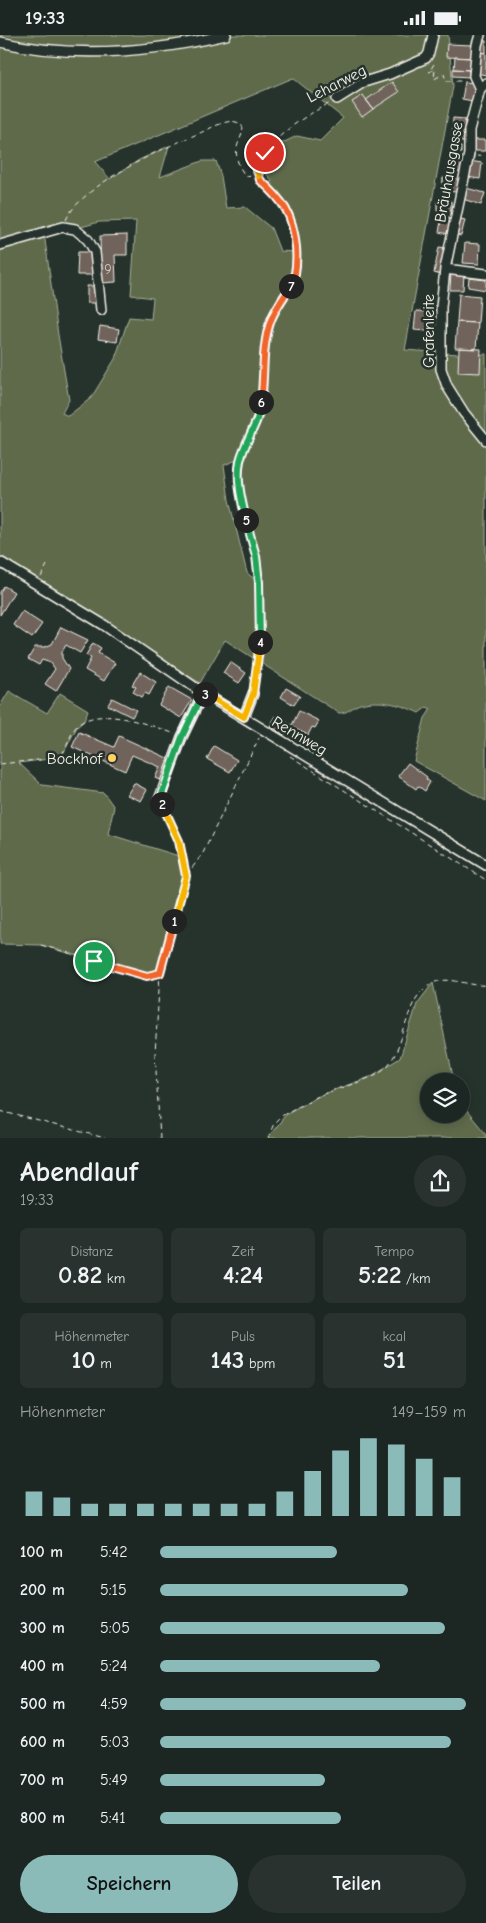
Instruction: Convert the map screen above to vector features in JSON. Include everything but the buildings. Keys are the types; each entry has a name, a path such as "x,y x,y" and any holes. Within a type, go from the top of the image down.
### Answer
{"street":[{"path":"0,42 54,51 138,51 226,35"},
{"path":"426,58 430,53 433,35"},
{"path":"480,35 477,45 474,76 483,86"},
{"name":"Leharweg","path":"337,99 364,82 390,74 426,58"},
{"name":"Bräuhausgasse","path":"445,269 468,154 469,129 483,86"},
{"path":"0,245 63,227 75,229 93,246 96,255 101,311"},
{"path":"445,269 486,274"},
{"name":"Grafenleite","path":"445,269 440,307 441,369 451,393 464,413 486,440"},
{"name":"Rennweg","path":"0,562 104,625 203,693 486,865"},
{"path":"160,800 182,737 203,693"},
{"path":"244,717 253,694"}],"path":[{"path":"426,58 429,63 435,64 429,72 435,69 434,79 444,74 446,81 468,81"},
{"name":"Leharweg","path":"256,168 265,153 286,130 303,117 337,99"},
{"path":"63,227 67,217 83,199 139,160 231,121 238,122 242,126 243,131 236,149 238,164 246,176 252,175 256,168"},
{"path":"253,694 260,644 259,582 256,556 242,502 239,475 240,463 260,411 264,351 270,321 292,284 296,269 294,229 291,217 278,196 260,180 256,168"},
{"path":"37,584 47,565"},
{"path":"0,764 56,758 66,750 77,727 84,721 102,716 113,716 150,725 182,737"},
{"path":"160,1138 155,1054 160,973 186,876 203,853 259,737"},
{"path":"284,753 486,880"},
{"path":"160,800 179,841 186,876"},
{"path":"41,945 147,976 160,973"},
{"path":"268,1138 276,1121 287,1113 323,1094 370,1077 388,1065 397,1051 409,1012 420,995 433,983 450,980 476,986 486,985"},
{"path":"0,1111 105,1138"}],"green space":[{"path":"0,35 448,35 453,86 405,350 471,355 486,354 486,801 414,761 425,718 431,709 427,707 419,713 398,705 375,702 360,704 339,713 225,640 200,683 0,558","holes":["293,78 343,118 320,141 297,136 276,146 265,172 272,181 267,185 280,199 293,224 296,252 280,251 271,228 245,207 226,208 221,176 216,161 202,161 160,177 169,146 139,160 110,179 95,162","136,221 131,295 153,298 151,319 129,317 115,359 91,398 68,416 62,413 69,400 44,233 74,229 99,222","242,458 239,471 239,486 257,568 258,582 247,573 229,500 224,465"]},
{"path":"9,691 47,713 60,693 88,710 84,721 77,727 63,754 56,758 19,763 42,785 104,793 114,807 108,834 182,857 186,876 160,973 147,976 41,945 0,944 0,706"},
{"path":"433,983 452,1073 420,1073 420,1123 470,1123 470,1115 486,1134 486,1138 268,1138 287,1113 323,1094 370,1077 400,1058 417,1004"}],"place":[{"name":"Bockhof","path":"112,758"}],"route":[{"path":"94,961 147,976 160,973 186,876 179,841 160,800 182,737 203,693 244,717 253,694 260,644 259,582 256,556 242,502 239,475 240,463 260,411 262,369 270,321 292,284 296,269 294,229 291,217 278,196 260,180 256,168 265,153"}]}
